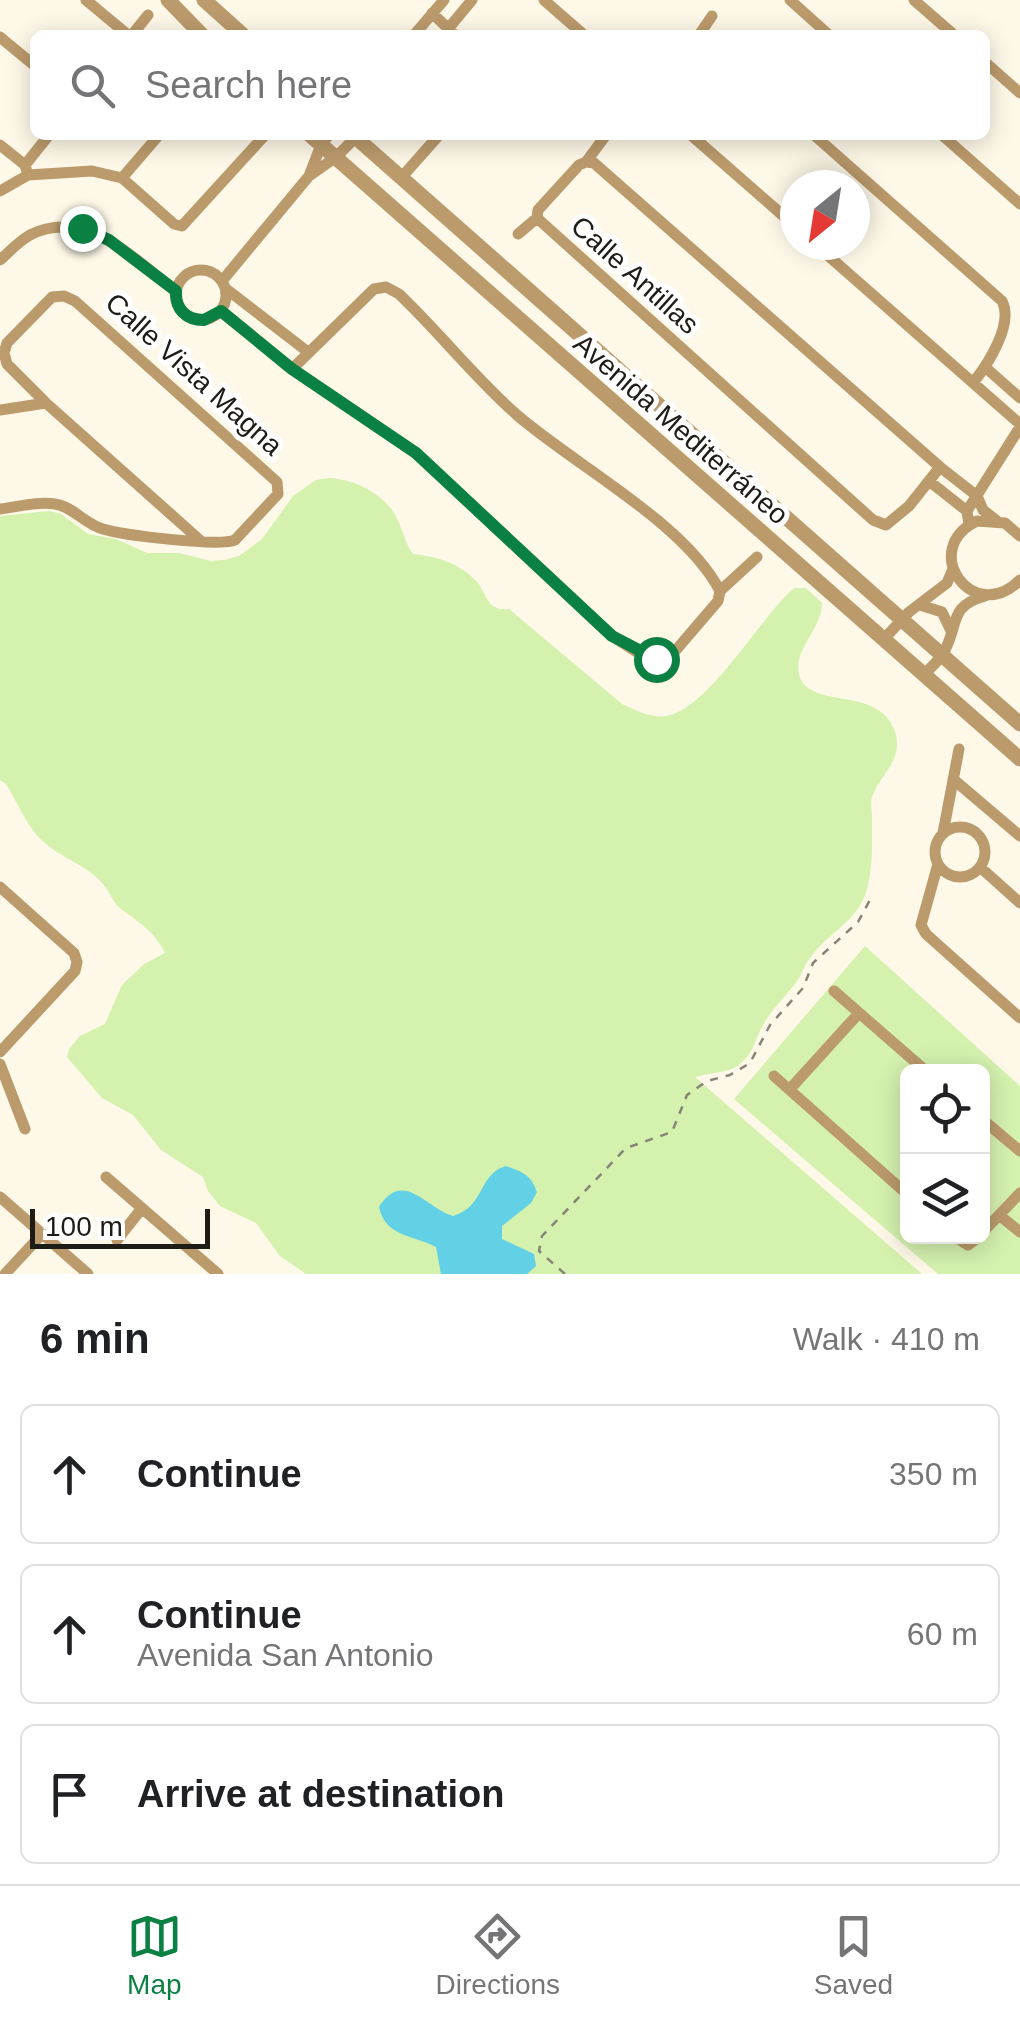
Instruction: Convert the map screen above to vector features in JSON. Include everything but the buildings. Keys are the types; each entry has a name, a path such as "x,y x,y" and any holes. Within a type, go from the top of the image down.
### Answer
{"street":[{"path":"86,0 124,30"},
{"path":"168,0 197,30"},
{"path":"204,0 237,30"},
{"path":"418,30 444,0"},
{"path":"451,30 472,0"},
{"path":"544,0 578,30"},
{"path":"790,0 823,30"},
{"path":"914,0 948,30"},
{"path":"432,13 446,30"},
{"path":"135,30 148,16"},
{"path":"702,30 712,16"},
{"path":"0,37 30,62"},
{"path":"990,66 1020,93"},
{"path":"0,191 26,170 46,140"},
{"path":"122,178 154,140"},
{"path":"0,145 26,170 92,171 122,178 174,224 182,226 260,140"},
{"path":"309,176 319,140"},
{"name":"Avenida Mediterráneo","path":"322,140 336,158 1020,760"},
{"path":"308,352 224,284 210,271 195,270 182,277 176,291 180,310 190,318 204,320 221,311 225,304 224,284 309,176 336,158 352,140"},
{"name":"Avenida Mediterráneo","path":"360,140 1020,724"},
{"path":"401,178 435,140"},
{"path":"586,162 602,140"},
{"path":"697,140 780,213"},
{"path":"820,140 1002,300 1006,318 985,367 973,382"},
{"path":"948,140 1020,204"},
{"name":"Calle Antillas","path":"940,467 896,519 886,524 873,520 540,225 538,210 579,165 594,163 978,496 983,510 1020,536"},
{"path":"518,234 537,218"},
{"path":"0,260 27,236 54,226 82,228 109,240 176,291"},
{"path":"833,260 1020,425 967,511"},
{"path":"292,369 374,289 386,287 398,294 512,411 673,535 720,591"},
{"name":"Calle Vista Magna","path":"0,509 62,504 104,530 202,542 226,544 235,540 278,494 278,482 76,301 64,296 52,297 7,343 7,364 202,542"},
{"path":"221,311 292,369 416,453 612,636 635,651 656,659 676,650 718,601 720,591 757,557"},
{"path":"985,367 1020,398"},
{"path":"0,410 46,403"},
{"path":"929,481 967,511 969,525"},
{"path":"883,640 947,583 953,569 953,544 969,525 996,520"},
{"path":"953,569 967,588 987,596"},
{"path":"924,675 942,656 958,612 967,603 1004,592 1020,581"},
{"path":"920,605 942,612 951,631"},
{"path":"959,748 943,834 935,848 938,864 921,925 926,934 1020,1018"},
{"path":"953,779 1020,836"},
{"path":"938,864 958,877 974,873 985,852 974,831 958,827 943,834"},
{"path":"980,868 1020,903"},
{"path":"0,887 74,953 77,962 75,972 0,1052"},
{"path":"834,991 918,1064"},
{"path":"790,1089 858,1013"},
{"path":"0,1064 25,1129"},
{"path":"774,1076 900,1188"},
{"path":"990,1126 1020,1151"},
{"path":"106,1177 208,1271"},
{"path":"990,1226 1020,1193"},
{"path":"1,1201 88,1274"},
{"path":"116,1240 142,1208"},
{"path":"1000,1216 1020,1232"},
{"path":"5,1274 42,1234"}],"path":[{"path":"565,1274 539,1252 542,1236 626,1148 672,1132 686,1095 707,1081 730,1075 750,1063 770,1025 803,988 814,963 858,922 872,898"}],"green space":[{"path":"329,478 355,484 379,497 395,515 413,554 438,559 468,573 491,604 509,609 622,704 650,715 667,716 700,696 794,588 806,588 822,603 818,622 798,665 805,685 816,692 876,709 888,719 896,735 896,753 871,799 872,854 867,889 857,910 808,960 795,984 766,1020 744,1061 729,1070 695,1077 922,1274 306,1274 280,1256 256,1223 220,1206 203,1177 161,1150 133,1115 102,1098 67,1057 80,1036 105,1024 122,985 144,964 165,953 151,933 118,907 97,877 39,837 0,780 0,516 50,511 61,514 88,534 116,539 147,553 224,560 239,556 262,539 293,496 316,480"},
{"path":"865,946 1020,1086 1020,1274 938,1274 903,1244 990,1244 990,1064 900,1064 900,1241 734,1099"}],"water":[{"path":"506,1166 526,1175 537,1192 531,1203 502,1226 502,1239 534,1254 536,1266 527,1274 441,1274 436,1247 401,1234 382,1217 379,1207 397,1191 414,1194 453,1216 463,1212 490,1176"}],"route":[{"path":"82,228 109,240 176,291 177,304 185,315 204,320 221,311 292,369 416,453 612,636 656,659"}]}
